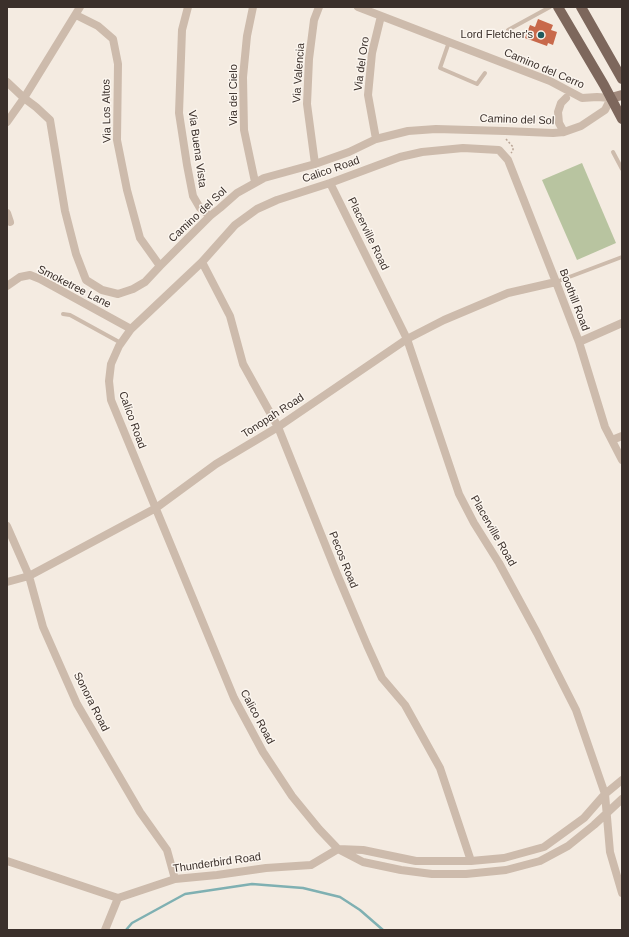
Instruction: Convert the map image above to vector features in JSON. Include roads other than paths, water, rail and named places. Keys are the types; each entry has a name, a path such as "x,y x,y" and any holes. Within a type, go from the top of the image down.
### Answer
{"main road":[{"path":"558,7 604,85 622,119"},
{"path":"581,7 622,79"},
{"path":"611,98 622,95"}],"street":[{"path":"7,122 24,98 80,7"},
{"name":"Via Buena Vista","path":"188,7 182,30 180,113 193,196 200,208 210,216"},
{"name":"Via del Cielo","path":"253,7 247,36 243,77 244,130 256,182"},
{"name":"Via Valencia","path":"315,164 307,104 309,59 314,20 319,7"},
{"name":"Camino del Cerro","path":"358,7 550,81 557,85 565,94 578,99 597,97 611,98"},
{"name":"Via Los Altos","path":"76,15 98,26 113,39 118,64 117,140 127,190 140,238 160,266"},
{"name":"Via del Oro","path":"376,139 368,95 372,53 381,16"},
{"name":"Camino del Sol","path":"7,82 50,120 65,211 76,254 86,280 102,290 118,294 133,289 145,282 210,216 237,193 264,178 315,164 349,152 376,139 408,131 436,129 554,133 564,132 581,126 605,110 611,98"},
{"path":"564,132 559,123 558,112 565,94"},
{"name":"Calico Road","path":"338,849 319,829 292,796 263,752 234,698 111,400 109,381 111,364 131,329 202,262 235,224 257,209 276,200 330,183 400,157 422,152 463,148 500,150"},
{"name":"Boothill Road","path":"500,150 507,158 556,282 578,342 605,427 622,460"},
{"name":"Placerville Road","path":"330,183 407,339 459,494 537,633 576,710 605,794 610,852 622,893"},
{"path":"7,213 10,222"},
{"name":"Pecos Road","path":"202,262 230,316 243,364 278,427 337,574 382,678 405,705 440,768 471,861"},
{"name":"Smoketree Lane","path":"7,286 20,277 30,275 131,329"},
{"name":"Tonopah Road","path":"7,582 29,576 156,508 216,464 278,427 407,339 444,320 508,293 556,282"},
{"path":"578,342 622,323"},
{"path":"612,440 622,436"},
{"name":"Sonora Road","path":"7,526 29,576 43,627 77,704 140,812 167,850 175,879"},
{"path":"338,849 363,850 416,861 471,861 504,858 544,847 584,818 605,794 622,780"},
{"path":"338,849 362,862 401,870 432,874 466,874 506,870 540,861 568,846 607,814 622,799"},
{"name":"Thunderbird Road","path":"118,898 175,879 266,868 311,865 338,849"},
{"path":"7,861 118,898 105,930"}],"lane":[{"path":"508,30 550,7"},
{"path":"449,42 440,68 477,84 485,73"},
{"path":"613,152 622,169"},
{"path":"556,282 622,257"},
{"path":"64,314 70,315 122,343"}],"waterway":[{"path":"126,930 132,923 185,894 252,884 303,888 340,897 360,910 383,930"}],"place":[{"name":"Lord Fletcher's","path":"541,35"}]}
